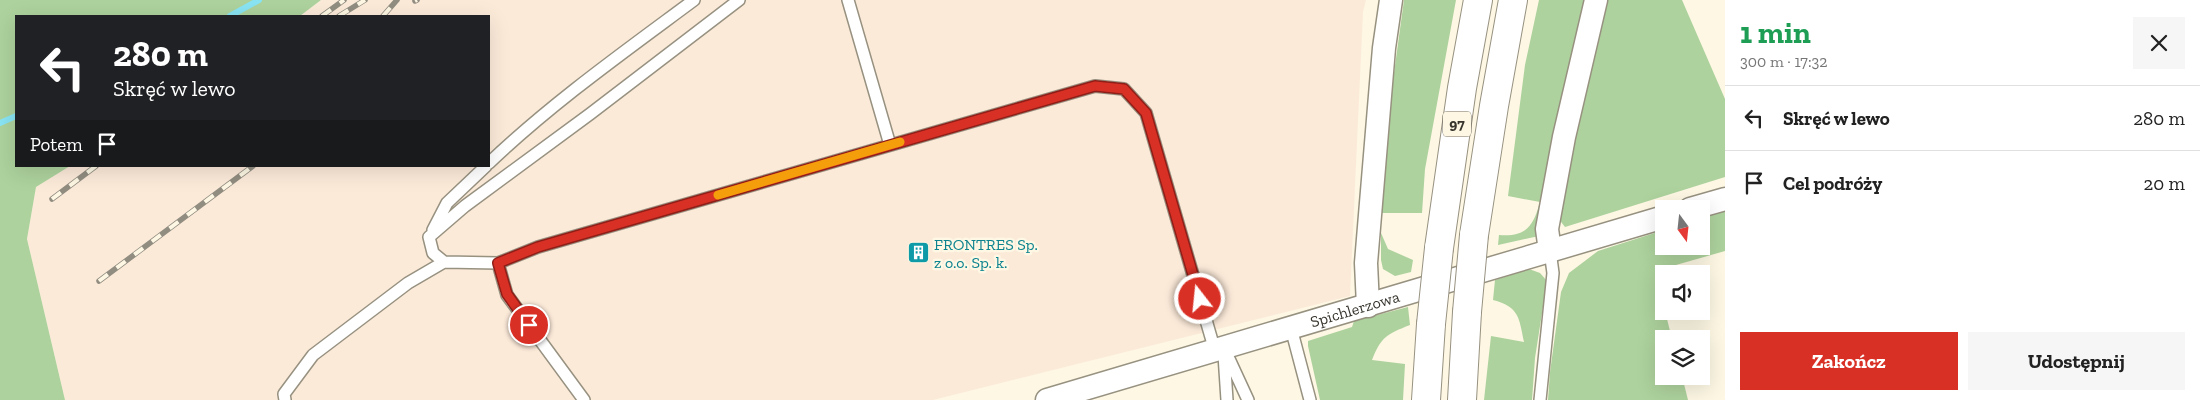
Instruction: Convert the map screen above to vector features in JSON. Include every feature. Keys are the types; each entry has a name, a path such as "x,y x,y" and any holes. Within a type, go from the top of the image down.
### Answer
{"main road":[{"name":"97","path":"1426,400 1439,248 1462,88 1478,0"},
{"name":"97","path":"1462,400 1474,235 1513,0"}],"street":[{"path":"1368,306 1366,263 1384,48 1391,0"},
{"path":"1550,252 1547,230 1564,137 1596,0"},
{"path":"1710,203 1725,198"},
{"name":"Spichlerzowa","path":"1047,400 1655,220"}],"lane":[{"path":"490,162 508,145 623,53 694,0"},
{"path":"429,237 465,206 590,114 739,0"},
{"path":"848,0 890,145"},
{"path":"285,400 284,394 314,355 408,283 444,262 498,263 538,247 1095,86 1124,89 1146,113 1220,350 1227,400"},
{"path":"444,262 433,252 429,237 447,203 485,167"},
{"path":"1540,400 1554,273 1550,252"},
{"path":"498,263 507,294 584,400"},
{"path":"1291,328 1310,400"},
{"path":"1220,350 1248,400"}],"shaded area":[{"path":"321,0 1366,0 1363,12 1350,296 933,400 65,400 27,239 36,187 68,167 490,167 490,15 301,15"}],"green space":[{"path":"0,0 321,0 301,15 15,15 15,167 68,167 36,187 27,239 65,400 0,400"},
{"path":"1404,0 1456,0 1425,169 1422,213 1381,213 1391,95"},
{"path":"1539,0 1588,0 1539,236 1498,245 1499,235 1516,234 1527,229 1534,218 1540,202 1508,196 1525,65"},
{"path":"1605,0 1682,0 1725,99 1725,177 1565,227 1558,218 1595,37"},
{"path":"1725,211 1725,251 1676,265 1655,265 1655,320 1667,320 1670,330 1655,330 1655,385 1684,385 1688,400 1548,400 1561,292 1569,273 1598,251 1655,233 1655,255 1710,255 1710,215"},
{"path":"1381,233 1388,249 1413,260 1411,272 1395,276 1383,269"},
{"path":"1529,269 1540,273 1547,281 1535,358 1532,400 1484,400 1491,336 1524,342 1521,326 1516,314 1508,306 1493,300 1495,280"},
{"path":"1408,307 1410,325 1386,337 1378,346 1372,360 1405,364 1403,400 1320,400 1308,341 1352,327 1354,321"}],"waterway":[{"path":"232,15 259,0"},
{"path":"0,123 15,116"}],"railway":[{"path":"323,15 344,0"},
{"path":"341,15 365,0"},
{"path":"384,15 397,0"},
{"path":"52,199 95,167"},
{"path":"99,281 252,167"}],"slow traffic":[{"path":"718,195 900,142"}],"place":[{"name":"FRONTRES Sp. z o.o. Sp. k.","path":"918,253"}],"route":[{"path":"529,325 507,294 500,276 498,263 538,247 1095,86 1124,89 1146,113 1200,299"}]}
